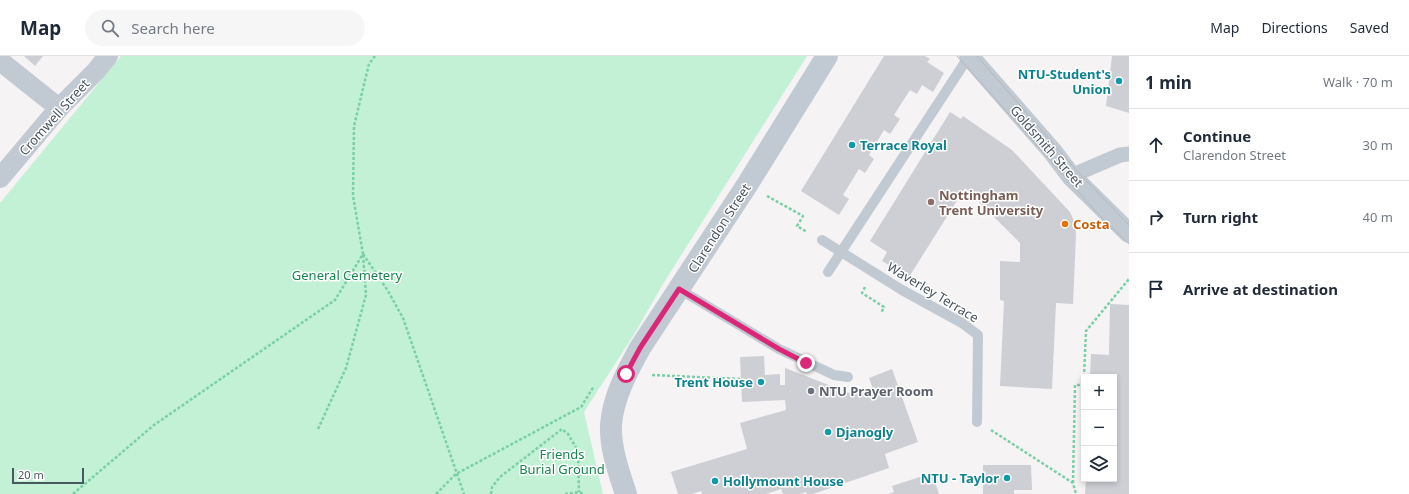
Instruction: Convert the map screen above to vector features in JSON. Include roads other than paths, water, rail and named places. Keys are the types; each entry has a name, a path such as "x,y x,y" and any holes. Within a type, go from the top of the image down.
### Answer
{"street":[{"name":"Cromwell Street","path":"0,178 59,108 96,71 108,56"},
{"name":"Clarendon Street","path":"626,494 613,450 611,426 619,390 626,374 640,348 747,185 826,56"},
{"name":"Goldsmith Street","path":"969,56 1053,152 1071,176 1129,233"},
{"path":"0,61 59,108"},
{"path":"1071,176 1120,155 1129,154"}],"lane":[{"path":"828,272 969,56"},
{"path":"822,240 841,251"},
{"name":"Waverley Terrace","path":"841,251 902,290 962,323 978,335 977,422"},
{"path":"679,289 779,349 834,375 848,377"}],"tram line":[{"path":"957,56 1099,215 1129,244"},
{"path":"977,56 1078,172 1129,225"}],"place":[{"name":"NTU-Student's Union","path":"1119,81"},
{"name":"Terrace Royal","path":"852,145"},
{"name":"Nottingham Trent University","path":"931,202"},
{"name":"Costa","path":"1065,224"},
{"name":"Trent House","path":"761,382"},
{"name":"NTU Prayer Room","path":"811,391"},
{"name":"Djanogly","path":"828,432"},
{"name":"NTU - Taylor","path":"1007,478"},
{"name":"Hollymount House","path":"715,481"}],"park label":[{"name":"General Cemetery","path":"347,275"},
{"name":"Friends Burial Ground","path":"562,462"}]}
